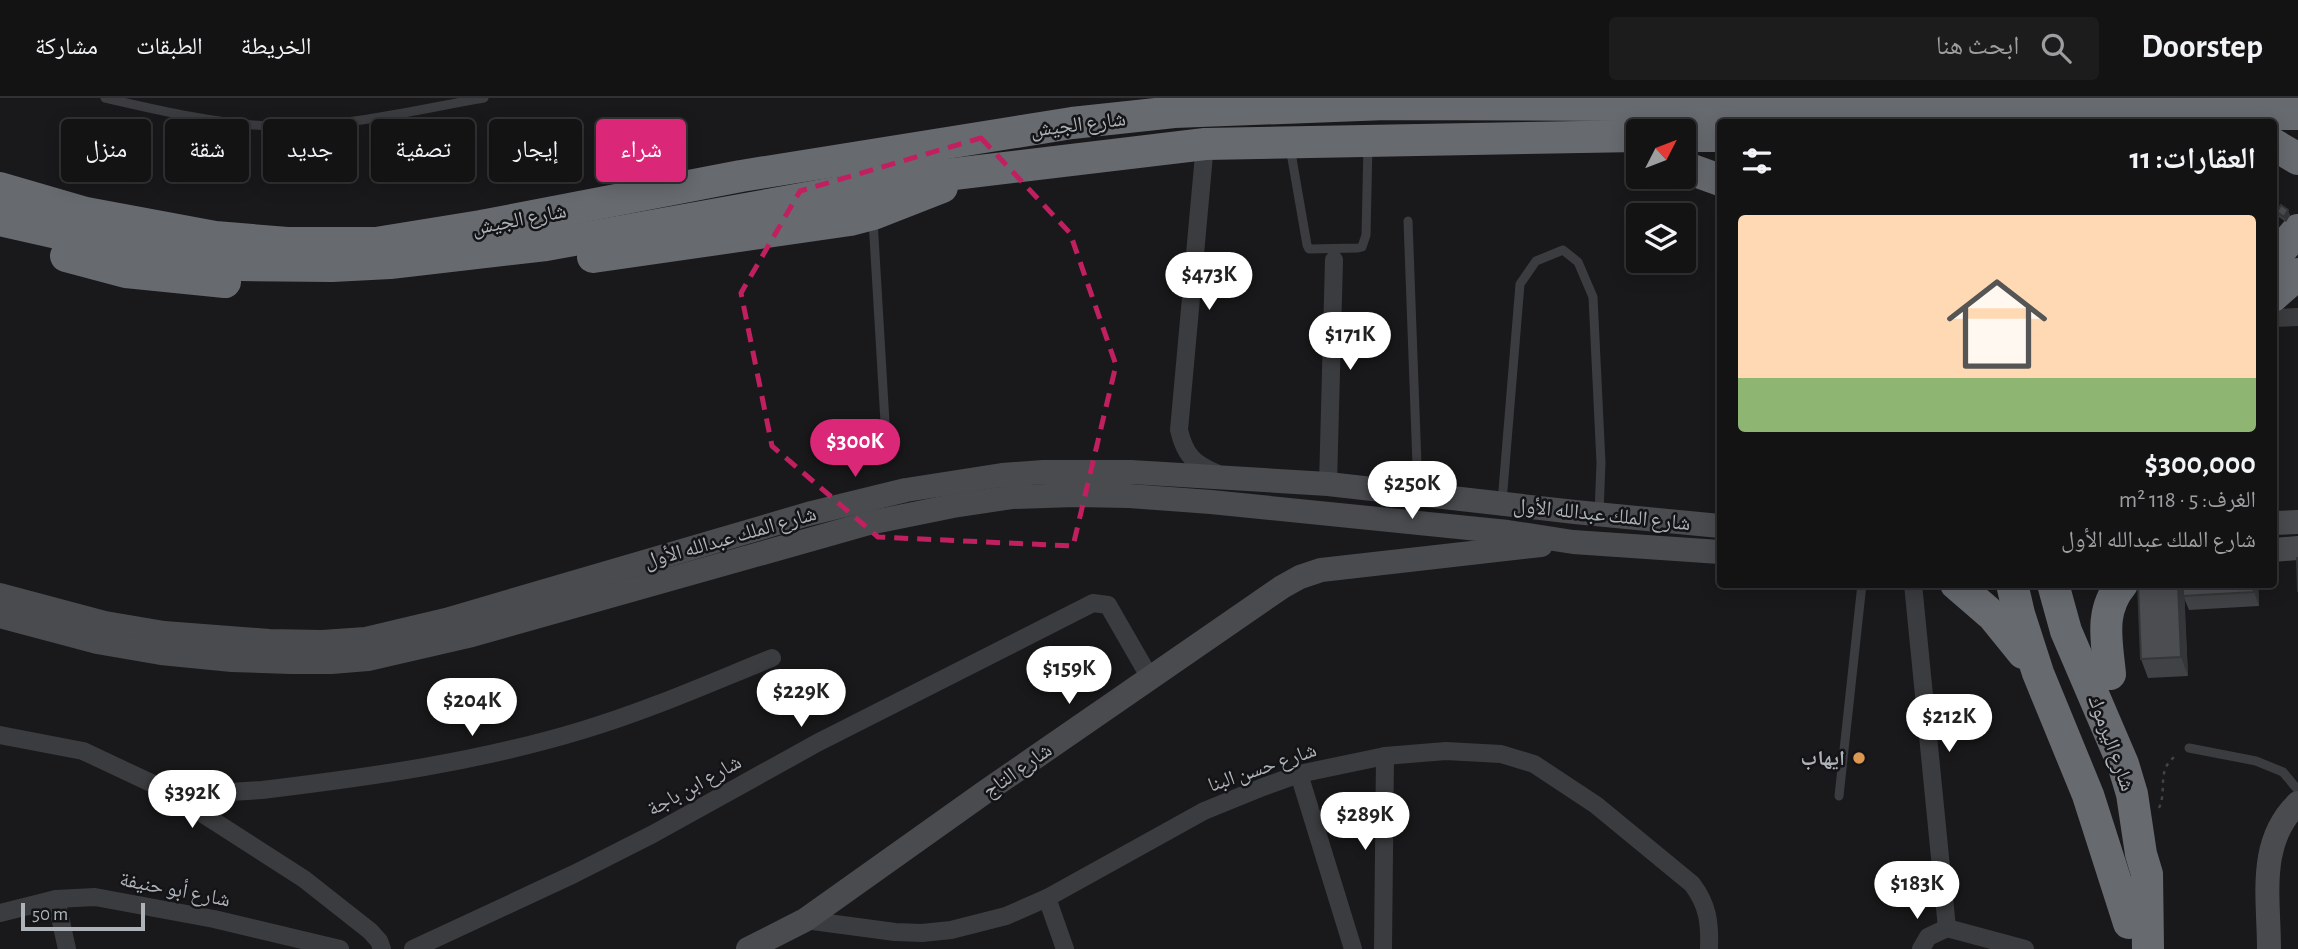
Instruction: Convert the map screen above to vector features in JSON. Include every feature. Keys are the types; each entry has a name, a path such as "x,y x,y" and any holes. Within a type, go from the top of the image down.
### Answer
{"highway":[{"path":"1951,113 2039,98"},
{"path":"2140,119 2152,98"},
{"path":"2175,119 2190,98"},
{"name":"شارع الجيش","path":"0,188 86,213 215,237 287,243 376,243 481,226 741,176 1085,121 1174,112 1284,106 1628,102 1715,114 2298,114"},
{"name":"شارع الجيش","path":"1696,127 1715,114"},
{"path":"1578,136 1626,150"},
{"name":"شارع الجيش","path":"0,220 97,242 228,264 332,267 546,245 912,179 1205,144 1626,136"},
{"path":"2277,142 2298,141"},
{"path":"2277,145 2298,159"},
{"path":"0,238 125,271 215,282 300,285 478,275 873,214 991,169"},
{"path":"1696,171 1717,179"},
{"path":"2277,254 2298,230"},
{"path":"2277,292 2298,274"},
{"path":"1961,588 1993,616 2038,673"},
{"path":"2022,588 2038,673 2088,795 2128,936"},
{"name":"شارع اليرموك","path":"2023,588 2062,665 2108,777 2116,806 2138,862 2128,936"},
{"name":"شارع اليرموك","path":"2064,588 2066,631 2123,764 2132,794 2148,949"},
{"path":"2065,588 2110,674 2156,831 2156,846 2138,862"},
{"path":"2110,674 2106,618 2108,605 2119,588"}],"main road":[{"name":"شارع الملك عبدالله الأول","path":"0,595 105,623 164,633 269,641 366,639 446,620 808,514 906,489 1043,472 1090,471 1328,484 1717,526"},
{"name":"شارع الملك عبدالله الأول","path":"0,616 97,642 161,653 232,660 331,662 369,659 460,638 869,523 953,506 1013,498 1102,496 1211,502 1508,532 1573,542 1717,552"},
{"path":"1424,559 1444,497"},
{"path":"2277,523 2298,522"},
{"name":"شارع التاج","path":"748,949 805,920 1150,678 1300,577 1321,570 1573,542"},
{"path":"2277,550 2298,548"},
{"path":"2269,949 2269,857 2280,825 2298,803"}],"street":[{"path":"1205,144 1179,430 1189,456 1200,466 1226,477"},
{"path":"1328,484 1334,260"},
{"path":"2277,318 2298,317"},
{"path":"1913,588 1947,928"},
{"name":"شارع ابن باجة","path":"412,949 653,834 817,743 1093,603 1108,605 1150,678"},
{"path":"164,789 231,792 262,790 455,762 583,730 772,658"},
{"path":"0,735 83,751 164,789 304,879 370,931 382,949"},
{"name":"شارع حسن البنا","path":"805,920 895,932 923,941 951,930 1006,916 1047,898 1204,811 1299,774 1385,756 1446,751 1501,754 1534,764 1596,805 1692,884 1707,909 1710,924 1709,949"},
{"path":"1383,949 1385,756"},
{"path":"1299,774 1353,949"},
{"name":"شارع أبو حنيفة","path":"0,913 55,900 95,897 237,924 340,949"},
{"path":"1047,898 1065,949"},
{"path":"55,900 67,949"},
{"path":"1921,949 1928,937 1947,928 2025,949"}],"lane":[{"path":"105,98 179,113 268,126 369,118 484,98"},
{"path":"1290,142 1307,245 1310,249 1362,247 1366,235 1368,141"},
{"path":"873,214 885,422"},
{"path":"1408,221 1418,494"},
{"path":"1502,504 1520,284 1536,261 1563,250 1577,262 1593,297 1601,463 1599,514"},
{"path":"1839,796 1862,588"},
{"path":"2189,748 2256,761 2283,772 2298,790"}],"path":[{"path":"2153,822 2163,801 2163,773 2169,760 2179,753"}],"highlighted area":[{"path":"981,138 1070,233 1116,365 1073,546 878,537 772,446 741,293 800,191"}],"building":[{"path":"2281,205 2288,210 2284,217 2277,212"},
{"path":"2138,588 2178,588 2181,657 2141,659"},
{"path":"2183,588 2254,588 2254,592 2183,596"}],"place":[{"name":"ايهاب","path":"1859,758"}]}
